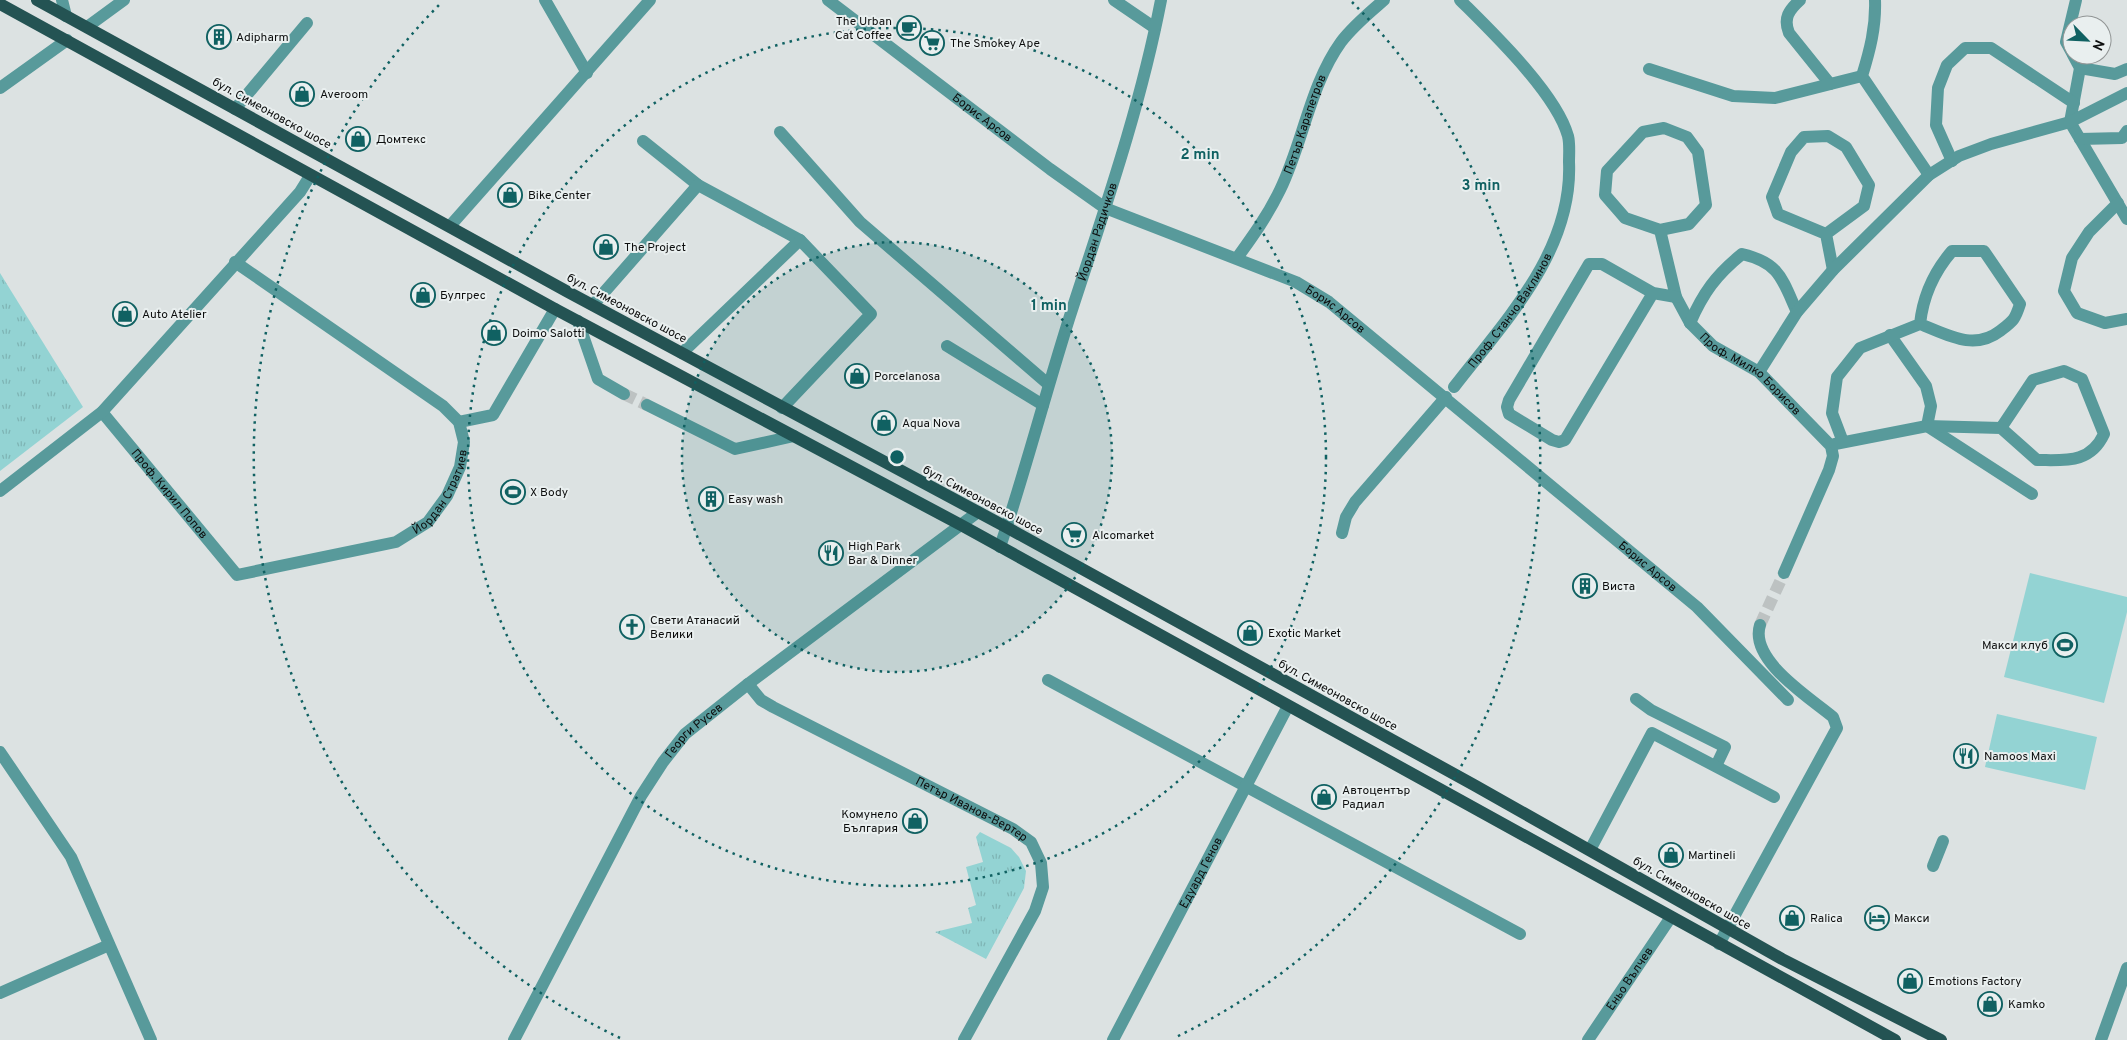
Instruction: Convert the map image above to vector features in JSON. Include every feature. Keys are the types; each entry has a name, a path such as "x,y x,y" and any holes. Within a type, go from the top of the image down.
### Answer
{"main road":[{"name":"бул. Симеоновско шосе","path":"37,0 782,408 1006,527 1832,986 1941,1040"},
{"path":"0,4 555,309 961,525 1890,1039"}],"street":[{"path":"62,0 66,16"},
{"path":"87,27 124,0"},
{"path":"545,0 587,73"},
{"path":"450,226 650,0"},
{"name":"Борис Арсов","path":"828,0 1104,208 1296,282 1329,302 1450,392 1707,615 1788,700"},
{"path":"1114,0 1155,28"},
{"name":"Йордан Радичков","path":"1000,547 1048,384 1129,134 1161,0"},
{"name":"Петър Карапетров","path":"1237,258 1264,220 1280,190 1300,142 1324,70 1340,43 1354,25 1384,0"},
{"name":"Проф. Станчо Ваклинов","path":"1342,533 1346,517 1355,502 1450,392 1518,305 1545,262 1560,229 1570,181 1568,136 1549,99 1503,42 1460,0"},
{"path":"1800,0 1786,16 1786,25 1789,33 1830,84"},
{"path":"1862,76 1871,49 1876,21 1875,0"},
{"path":"2072,15 2076,0"},
{"path":"235,109 306,23"},
{"path":"0,88 67,40"},
{"path":"1952,160 1936,125 1938,88 1947,65 1965,48 1991,48 2074,103"},
{"path":"2078,65 2080,68 2070,122 2127,219"},
{"path":"2080,68 2115,74 2127,69"},
{"path":"1649,69 1733,96 1775,98 1862,76"},
{"path":"1862,76 1929,175"},
{"path":"1759,372 1797,312 1833,270 1929,175 1952,160 1991,144 2070,122 2127,93"},
{"path":"1664,128 1687,137 1698,152 1706,205 1689,224 1660,230 1626,218 1605,195 1607,170 1643,132 1664,128"},
{"path":"780,132 860,222 1048,384"},
{"path":"1828,136 1846,147 1869,185 1864,206 1826,234 1778,214 1772,197 1791,152 1804,138 1828,136"},
{"path":"2080,139 2125,138"},
{"path":"643,141 698,185 800,240 871,314 782,408"},
{"path":"0,491 102,412 300,192 310,176"},
{"path":"593,305 698,185"},
{"path":"2118,203 2089,232 2072,258 2064,291 2077,314 2105,323 2127,319"},
{"name":"Проф. Милко Борисов","path":"1660,230 1676,297 1690,323 1713,346 1759,372 1837,444"},
{"path":"1826,234 1833,270"},
{"path":"682,353 800,240"},
{"path":"1784,573 1829,470 1837,444 1832,413 1837,377 1860,348 1920,324 1964,341 1988,340 2016,319 2020,304 1984,251 1952,251 1939,266 1922,302 1920,324"},
{"path":"1690,323 1702,296 1724,268 1742,254 1760,258 1779,272 1797,312"},
{"path":"235,262 443,406 460,422 493,415 555,309"},
{"path":"1653,293 1566,440 1559,442 1552,440 1509,414 1507,407 1509,400 1584,269 1589,264 1595,262 1602,264 1653,293 1676,297"},
{"path":"578,321 598,379 624,394"},
{"path":"1890,335 1926,386 1931,406 1927,426"},
{"path":"947,346 1043,405"},
{"path":"1837,444 1927,426 2001,428 2037,460 2075,460 2098,448 2104,434 2082,379 2064,371 2033,380 2001,428"},
{"path":"647,405 735,449 794,436"},
{"name":"Проф. Кирил Попов","path":"102,412 236,575"},
{"name":"Йордан Стратиев","path":"236,575 396,542 412,534 428,522 447,496 460,467 464,442 460,422"},
{"path":"1927,426 2032,494"},
{"name":"Георги Русев","path":"514,1040 641,796 663,762 685,734 748,684 978,512"},
{"path":"1719,944 1837,728 1833,717 1773,667 1758,644 1757,637 1760,626"},
{"path":"1048,680 1247,785 1520,934"},
{"name":"Петър Иванов-Вертер","path":"748,684 762,700 773,708 1013,828 1031,842 1041,863 1043,887 1035,911 964,1040"},
{"path":"1636,698 1661,715 1725,747 1716,766"},
{"name":"Едуард Генов","path":"1113,1040 1288,706"},
{"path":"1590,850 1661,715"},
{"path":"1652,733 1774,797"},
{"path":"0,752 71,858 151,1040"},
{"path":"1934,866 1943,841"},
{"name":"Еньо Вълчев","path":"1588,1040 1671,917"},
{"path":"0,993 109,945"},
{"path":"2101,1040 2127,968"}],"green space":[{"path":"0,273 83,407 0,471"},
{"name":"Макси клуб","path":"2030,573 2127,597 2127,612 2104,703 2004,677"},
{"path":"1997,714 2097,737 2085,790 1985,767"},
{"path":"980,832 1011,848 1019,857 1026,871 1024,888 986,959 935,932 972,923 968,908 976,905 966,867 983,862 976,837"}],"tunnel":[{"path":"624,394 647,405"},
{"path":"1760,625 1784,573"}],"place":[{"name":"The Urban Cat Coffee","path":"909,28"},
{"name":"Adipharm","path":"219,37"},
{"name":"The Smokey Ape","path":"932,43"},
{"name":"Averoom","path":"302,94"},
{"name":"Домтекс","path":"358,139"},
{"name":"Bike Center","path":"510,195"},
{"name":"The Project","path":"606,247"},
{"name":"Булгрес","path":"423,295"},
{"name":"Auto Atelier","path":"125,314"},
{"name":"Doimo Salotti","path":"494,333"},
{"name":"Porcelanosa","path":"857,376"},
{"name":"Aqua Nova","path":"884,423"},
{"name":"X Body","path":"513,492"},
{"name":"Easy wash","path":"711,499"},
{"name":"Alcomarket","path":"1074,535"},
{"name":"High Park Bar & Dinner","path":"831,553"},
{"name":"Виста","path":"1585,586"},
{"name":"Свети Атанасий Велики","path":"632,627"},
{"name":"Exotic Market","path":"1250,633"},
{"name":"Макси клуб","path":"2065,645"},
{"name":"Namoos Maxi","path":"1966,756"},
{"name":"Автоцентър Радиал","path":"1324,797"},
{"name":"Комунело България","path":"915,821"},
{"name":"Martineli","path":"1671,855"},
{"name":"Ralica","path":"1792,918"},
{"name":"Макси","path":"1877,918"},
{"name":"Emotions Factory","path":"1910,981"},
{"name":"Kamko","path":"1990,1004"}]}
